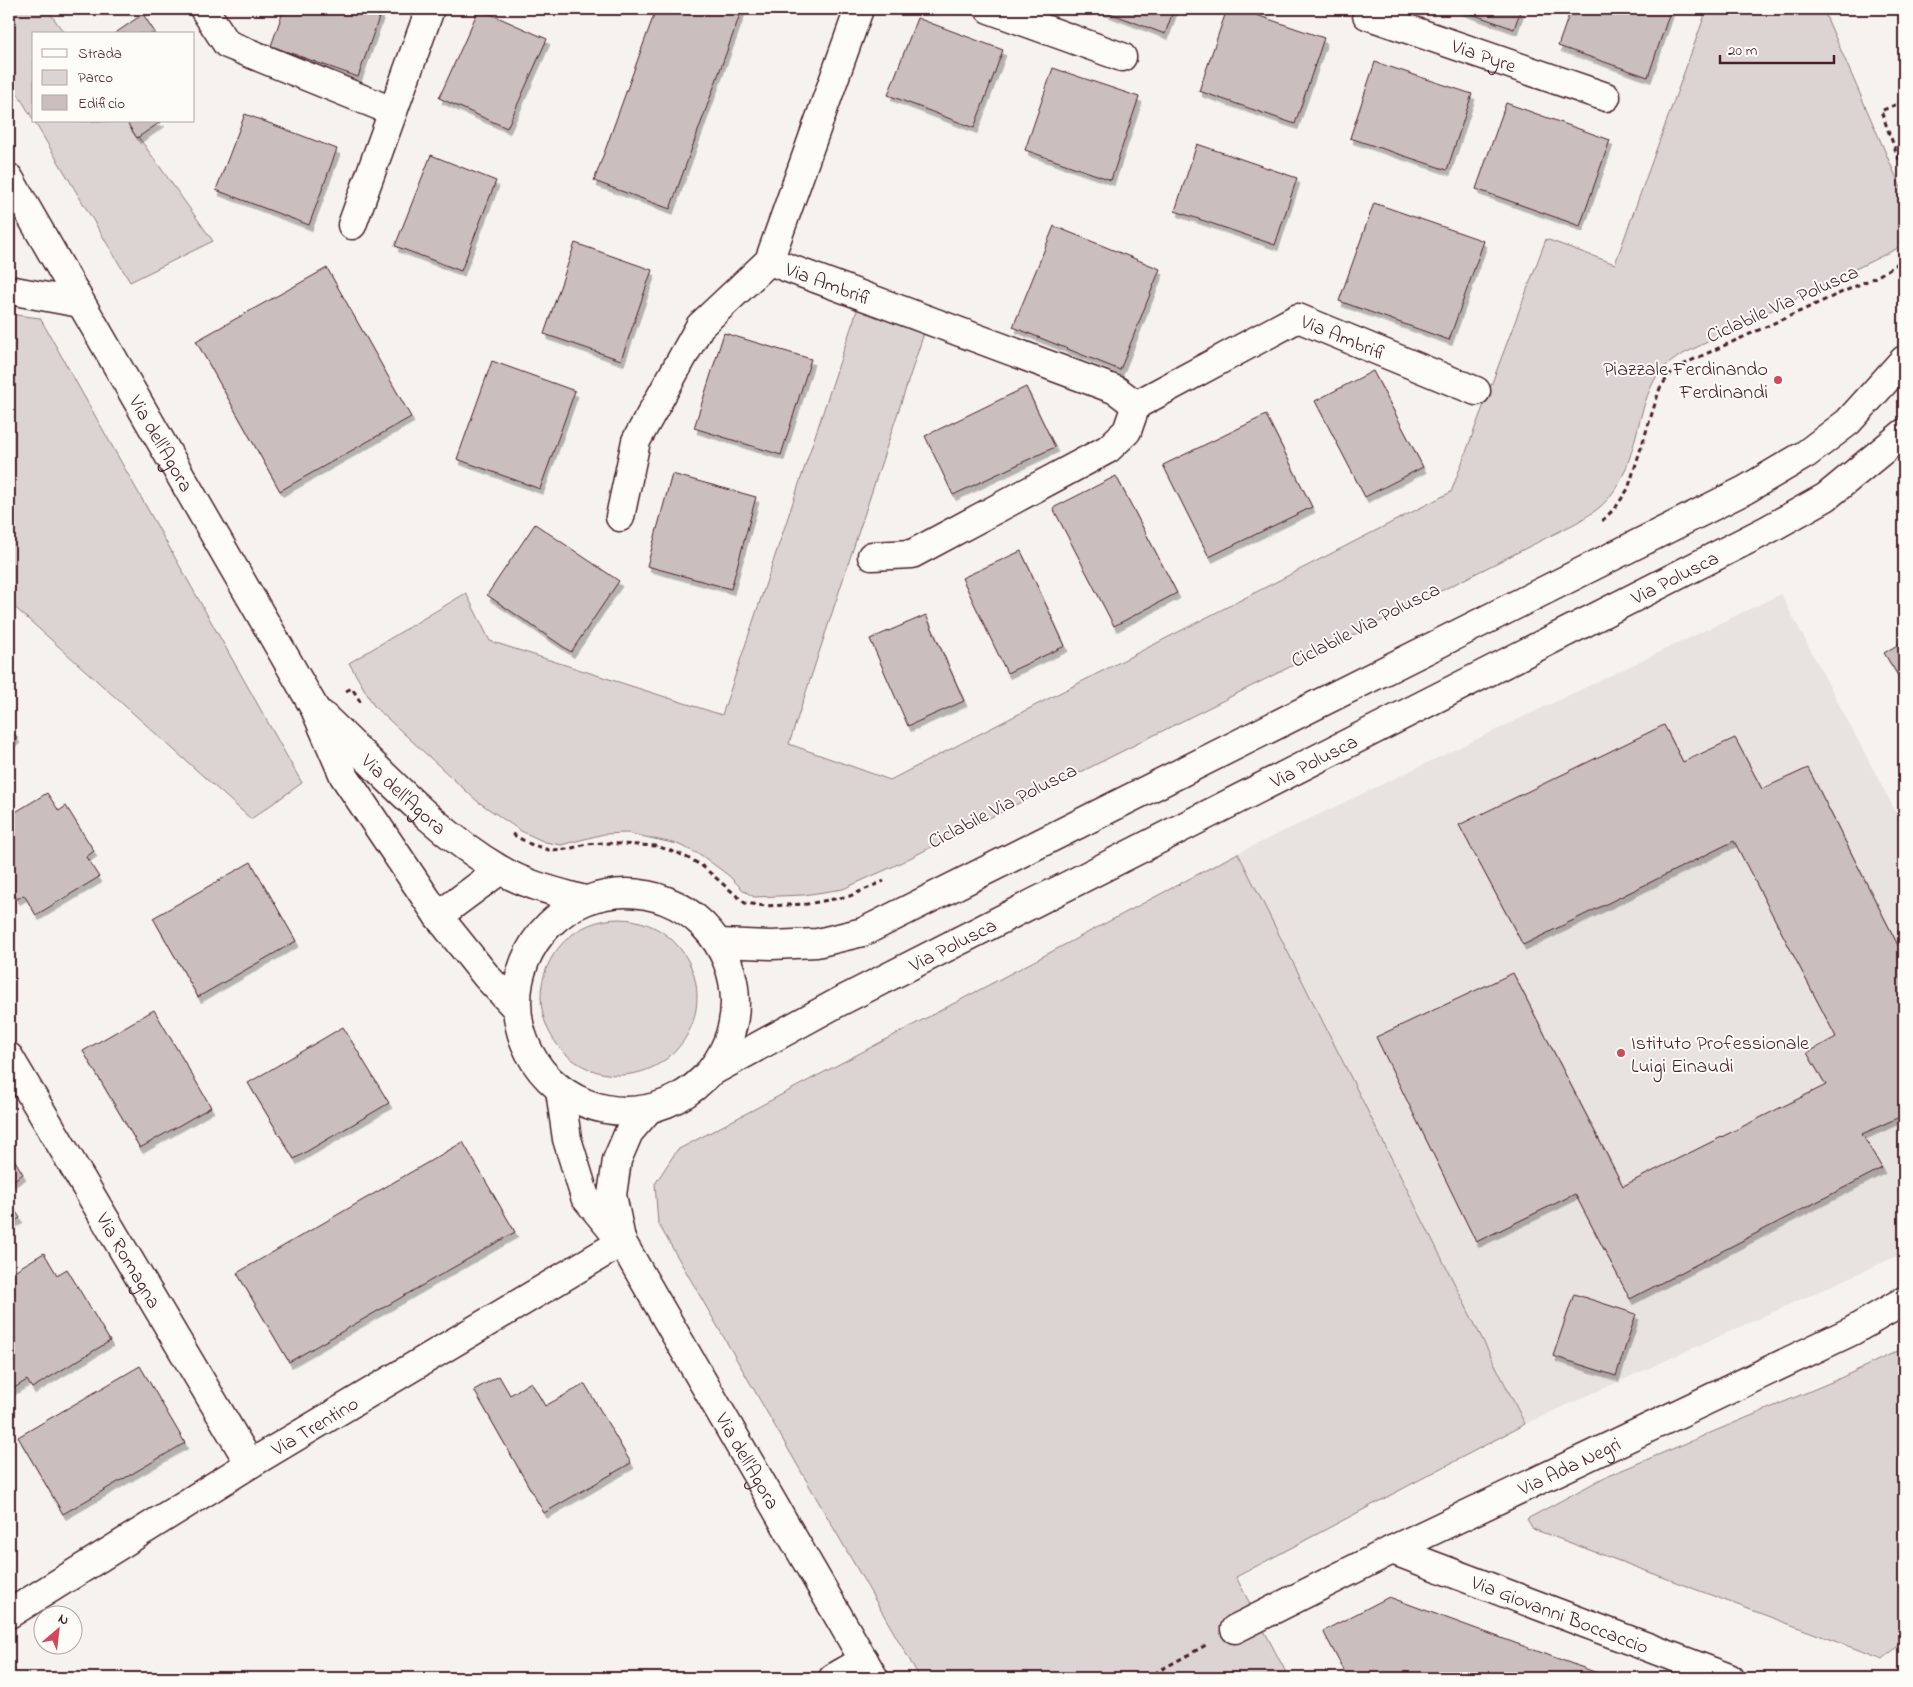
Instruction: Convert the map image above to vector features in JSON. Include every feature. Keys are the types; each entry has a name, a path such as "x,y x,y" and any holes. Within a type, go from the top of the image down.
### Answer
{"street":[{"path":"204,9 228,44 392,111"},
{"path":"352,225 430,9"},
{"name":"Via Ambrifi","path":"859,9 769,261 1116,390 1136,405 1298,318 1476,391"},
{"path":"989,9 1122,57"},
{"name":"Via Pyre","path":"1369,9 1367,15 1606,97"},
{"name":"Via dell'Agora","path":"9,178 315,709 344,776 438,916 516,1008"},
{"path":"620,517 636,441 700,326 769,261"},
{"path":"9,290 80,303"},
{"path":"719,943 772,945 817,942 863,932 1745,490 1806,454 1848,422 1904,360"},
{"path":"872,556 912,554 1108,449 1127,431 1136,405"},
{"name":"Via Polusca","path":"713,1071 839,1002 1767,530 1826,496 1904,433"},
{"name":"Via dell'Agora","path":"315,709 398,789 457,841 500,870 539,887 585,900"},
{"path":"438,916 500,870"},
{"name":"Via dell'Agora","path":"622,892 659,897 693,914 719,943 733,974 737,1007 730,1041 713,1071 695,1089 672,1102 648,1110 617,1112 587,1105 560,1090 538,1067 523,1039 516,1008 520,974 533,943 556,917 585,900 622,892"},
{"name":"Via Romagna","path":"9,1057 250,1464"},
{"name":"Via dell'Agora","path":"560,1090 567,1139 584,1197 622,1242 869,1669"},
{"name":"Via dell'Agora","path":"622,1242 612,1195 617,1160 629,1132 648,1110"},
{"name":"Via Trentino","path":"9,1614 250,1464 622,1242"},
{"name":"Via Ada Negri","path":"1235,1629 1392,1550 1852,1331 1904,1301"},
{"name":"Via Giovanni Boccaccio","path":"1392,1550 1729,1678"},
{"path":"833,1678 869,1669"}],"path":[{"path":"1904,101 1881,111 1904,173"},
{"name":"Ciclabile Via Polusca","path":"1600,524 1616,507 1628,489 1660,388 1670,374 1688,362 1878,276 1898,263 1904,254"},
{"path":"352,688 365,708"},
{"path":"510,833 530,844 549,850 570,850 586,844 605,842 656,846 678,853 701,865 745,903 765,906 807,904 850,896 892,877"},
{"path":"1146,1678 1235,1629"}],"shaded area":[{"name":"Istituto Professionale Luigi Einaudi","path":"1781,594 1900,820 1904,818 1904,1253 1525,1424 1238,853"}],"green space":[{"path":"9,9 47,9 64,32 32,32 32,118 9,79"},
{"path":"1707,9 1823,9 1904,195 1904,240 1896,249 1679,356 1660,371 1650,388 1632,451 1620,482 1604,504 1586,517 892,867 843,889 804,895 754,897 744,891 728,875 701,855 677,844 627,833 604,834 561,845 545,842 521,831 477,801 374,706 349,663 466,593 490,641 722,715 858,307 925,330 789,744 890,780 1451,492 1546,239 1615,264"},
{"path":"35,122 128,122 213,241 130,282"},
{"path":"9,314 40,318 302,783 251,819 9,602"},
{"path":"1238,853 1525,1424 1236,1577 1289,1678 920,1678 658,1223 655,1184 677,1150"},
{"path":"611,919 627,919 642,922 656,928 669,936 680,947 694,974 697,997 696,1012 688,1034 680,1047 669,1058 642,1072 627,1075 611,1075 596,1072 582,1066 569,1058 558,1047 544,1020 541,1005 541,989 544,974 550,960 558,947 569,936 596,922"},
{"path":"1904,1348 1904,1641 1883,1659 1533,1529 1527,1519 1603,1478 1834,1381"}],"building":[{"path":"284,9 371,9 381,12 358,77 271,46"},
{"path":"479,9 547,39 507,128 439,98"},
{"path":"656,9 742,9 670,209 594,181"},
{"path":"1099,9 1174,9 1165,34"},
{"path":"1227,9 1239,9 1324,38 1295,124 1199,91"},
{"path":"1458,9 1521,9 1514,29"},
{"path":"1571,9 1671,9 1648,77 1558,46"},
{"path":"143,14 155,32 117,32"},
{"path":"917,18 1003,50 974,128 888,95"},
{"path":"1375,62 1472,94 1447,170 1350,138"},
{"path":"1053,68 1139,97 1111,180 1025,150"},
{"path":"1506,103 1610,140 1580,226 1476,189"},
{"path":"245,114 337,149 309,225 216,190"},
{"path":"127,122 161,122 137,138"},
{"path":"1197,144 1297,178 1275,245 1175,211"},
{"path":"431,155 496,181 461,271 395,246"},
{"path":"1374,203 1484,241 1449,340 1339,301"},
{"path":"1054,226 1160,269 1120,370 1013,327"},
{"path":"575,243 652,270 621,360 544,334"},
{"path":"327,268 411,417 280,491 196,341"},
{"path":"724,333 811,359 781,455 694,428"},
{"path":"492,361 575,391 540,489 457,459"},
{"path":"1373,371 1423,467 1365,497 1315,401"},
{"path":"1026,387 1055,447 953,495 925,436"},
{"path":"1266,415 1312,507 1209,557 1163,465"},
{"path":"672,474 756,497 731,589 647,566"},
{"path":"1116,476 1177,593 1114,626 1053,508"},
{"path":"535,524 619,581 571,652 487,595"},
{"path":"1021,551 1065,646 1007,673 962,578"},
{"path":"926,615 964,701 908,726 870,639"},
{"path":"1904,641 1904,685 1884,653"},
{"path":"9,724 17,738 9,743"},
{"path":"1664,725 1683,762 1735,738 1762,789 1808,768 1904,957 1904,1015 1902,1016 1904,1019 1904,1115 1862,1134 1882,1168 1630,1299 1575,1194 1476,1242 1376,1037 1513,973 1623,1186 1826,1085 1807,1053 1836,1037 1734,841 1523,945 1459,825"},
{"path":"47,793 59,811 66,806 94,851 86,857 99,877 36,915 24,895 17,899 9,885 9,816"},
{"path":"251,862 296,941 198,997 153,918"},
{"path":"154,1010 211,1107 140,1148 83,1051"},
{"path":"343,1027 389,1103 294,1159 248,1083"},
{"path":"463,1142 515,1232 289,1362 237,1273"},
{"path":"9,1151 23,1174 9,1183"},
{"path":"9,1201 20,1218 9,1224"},
{"path":"44,1253 57,1275 67,1269 110,1341 32,1388 27,1380 9,1391 9,1274"},
{"path":"1574,1294 1636,1314 1616,1376 1553,1356"},
{"path":"140,1366 185,1443 63,1514 18,1437"},
{"path":"499,1376 510,1395 531,1382 545,1406 585,1384 631,1463 544,1513 474,1390"},
{"path":"1389,1597 1611,1678 1348,1678 1323,1631"}],"place":[{"name":"Piazzale Ferdinando Ferdinandi","path":"1778,380"},
{"name":"Istituto Professionale Luigi Einaudi","path":"1621,1053"}]}
